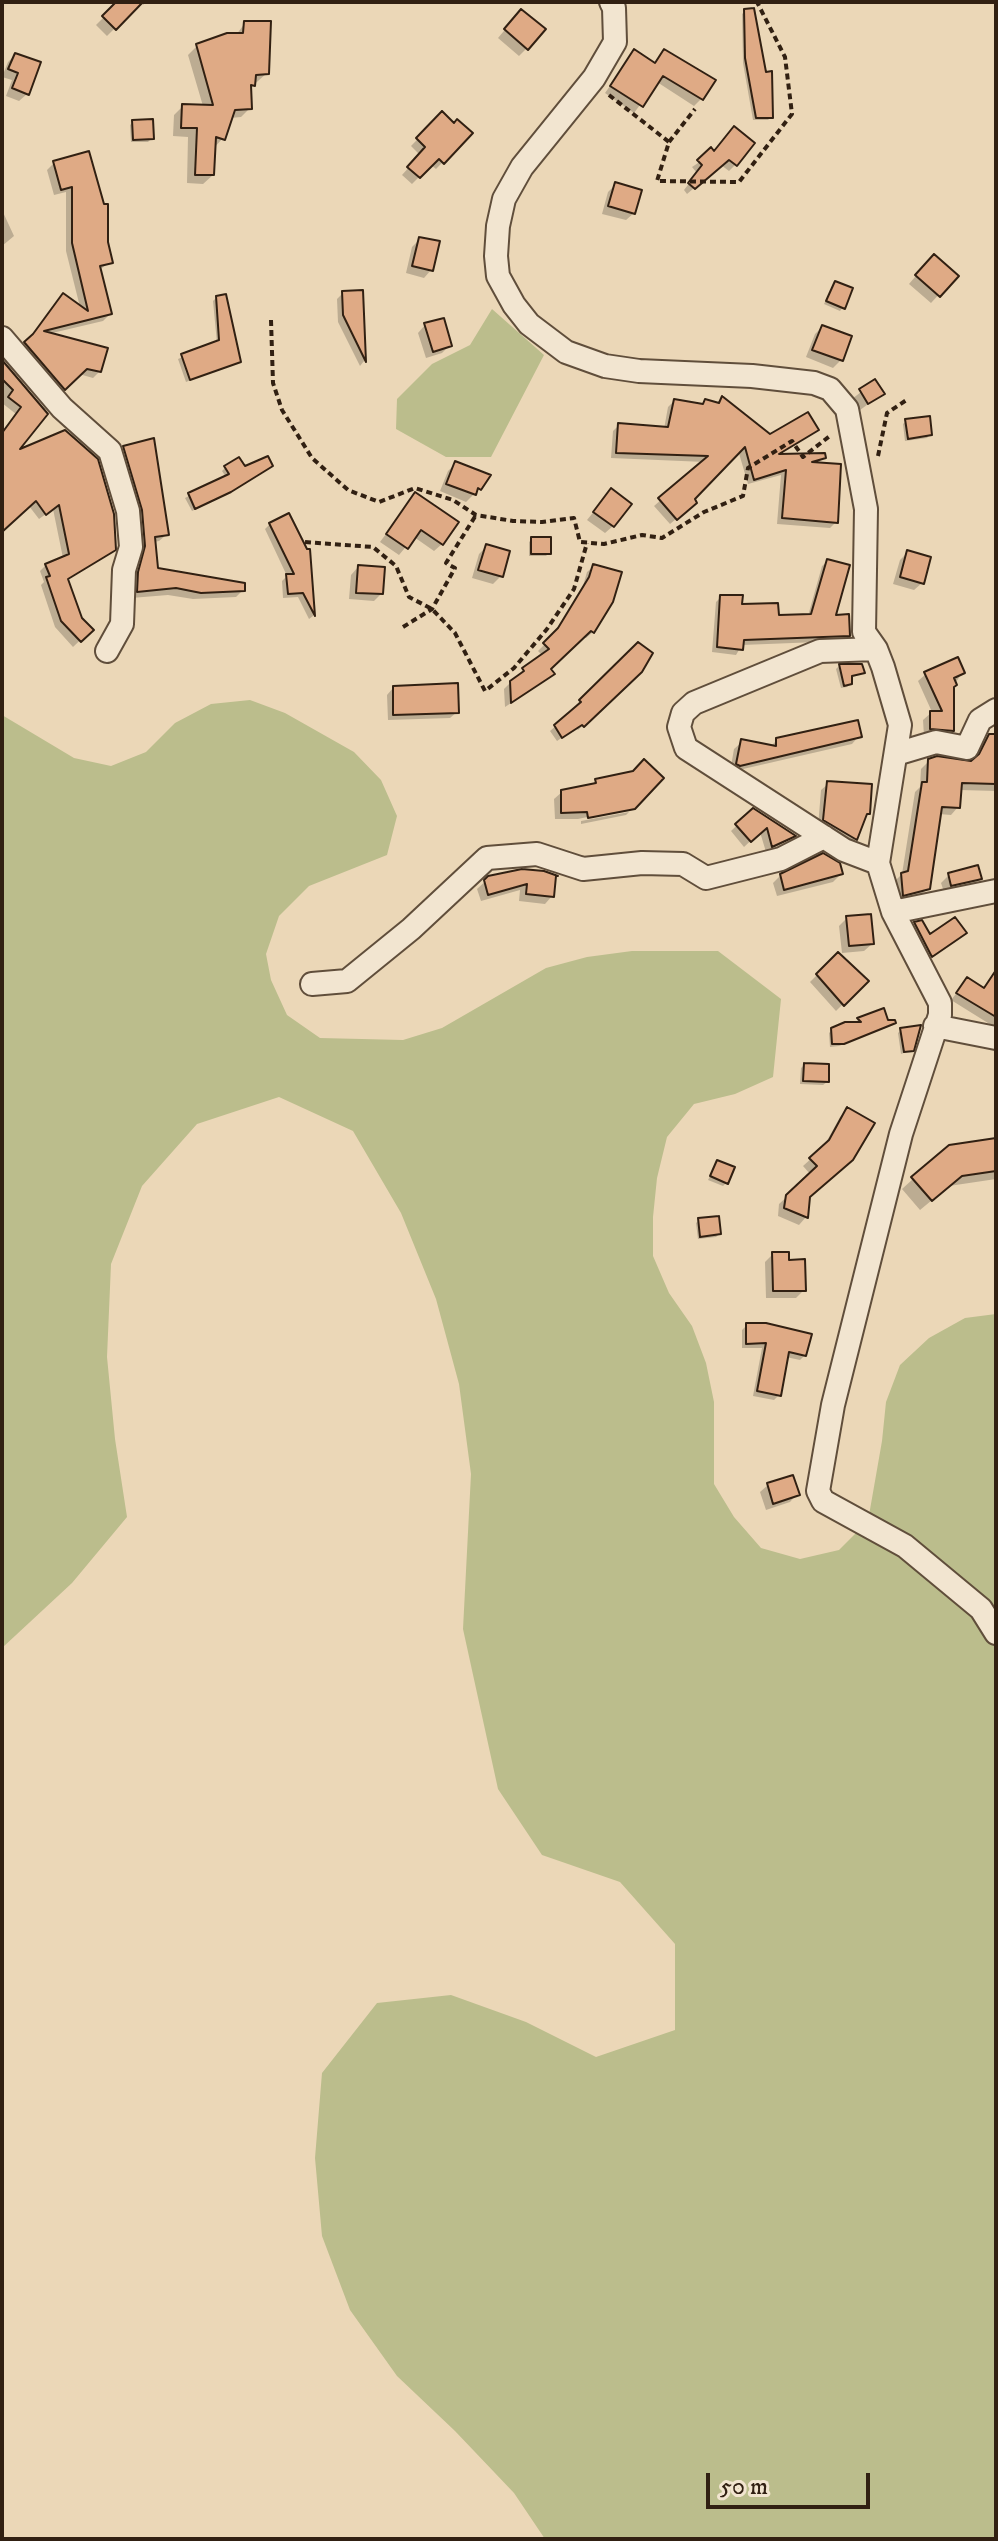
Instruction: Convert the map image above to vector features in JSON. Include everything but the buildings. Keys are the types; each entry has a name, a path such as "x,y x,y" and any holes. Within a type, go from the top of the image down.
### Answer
{"street":[{"path":"611,2 615,42 590,82 522,167 504,199 498,226 498,276 529,324 566,352 605,366 639,371 752,376 822,384 839,397 847,409 866,509 864,632 876,649 899,717 878,863 893,912 937,994 940,1015 893,1164 825,1438 818,1491 823,1501 905,1546 981,1609 996,1633"},
{"path":"2,338 62,408 110,451 128,511 131,547 124,570 122,624 107,651"},
{"path":"876,649 820,651 694,703 688,706 681,719 681,738 686,748 844,850 878,863"},
{"path":"896,754 936,742 967,748 980,720 996,710"},
{"path":"312,984 347,981 411,929 487,858 537,854 583,869 642,863 683,864 706,878 781,859 824,837"},
{"path":"893,912 996,891"},
{"path":"935,1026 996,1038"}],"path":[{"path":"695,109 669,142 657,181 739,182 792,114 785,57 757,2"},
{"path":"590,82 669,142"},
{"path":"271,320 273,383 282,410 312,458 348,490 379,502 415,488 453,500 476,515 542,522 574,518 580,542 604,544 642,535 662,538 704,512 743,496 748,468 792,441 803,457 849,422"},
{"path":"876,460 887,413 908,399"},
{"path":"403,627 432,609 455,568 446,563 476,515"},
{"path":"305,542 373,547 396,566 409,597 432,609 455,633 485,691 514,668 547,629 574,589 587,543"}],"green space":[{"path":"492,309 544,355 491,457 446,457 396,429 397,399 432,364 470,345"},
{"path":"250,700 285,713 354,752 381,780 397,816 387,855 309,886 279,916 266,954 271,980 287,1015 320,1038 403,1040 442,1028 546,968 587,957 632,951 718,951 781,999 773,1077 735,1094 694,1104 667,1137 657,1178 653,1217 653,1256 669,1293 692,1326 706,1363 714,1402 714,1484 734,1517 761,1548 800,1559 839,1550 868,1521 886,1402 900,1365 929,1338 965,1318 996,1314 996,2539 545,2539 514,2493 397,2376 350,2310 322,2236 315,2158 322,2073 377,2003 451,1995 526,2022 596,2057 675,2030 675,1944 620,1882 542,1855 498,1789 463,1629 471,1474 459,1384 436,1299 401,1213 353,1131 279,1097 197,1124 142,1186 111,1264 107,1357 127,1517 72,1583 2,1648 2,715 74,758 111,766 146,752 175,723 211,704"}]}
